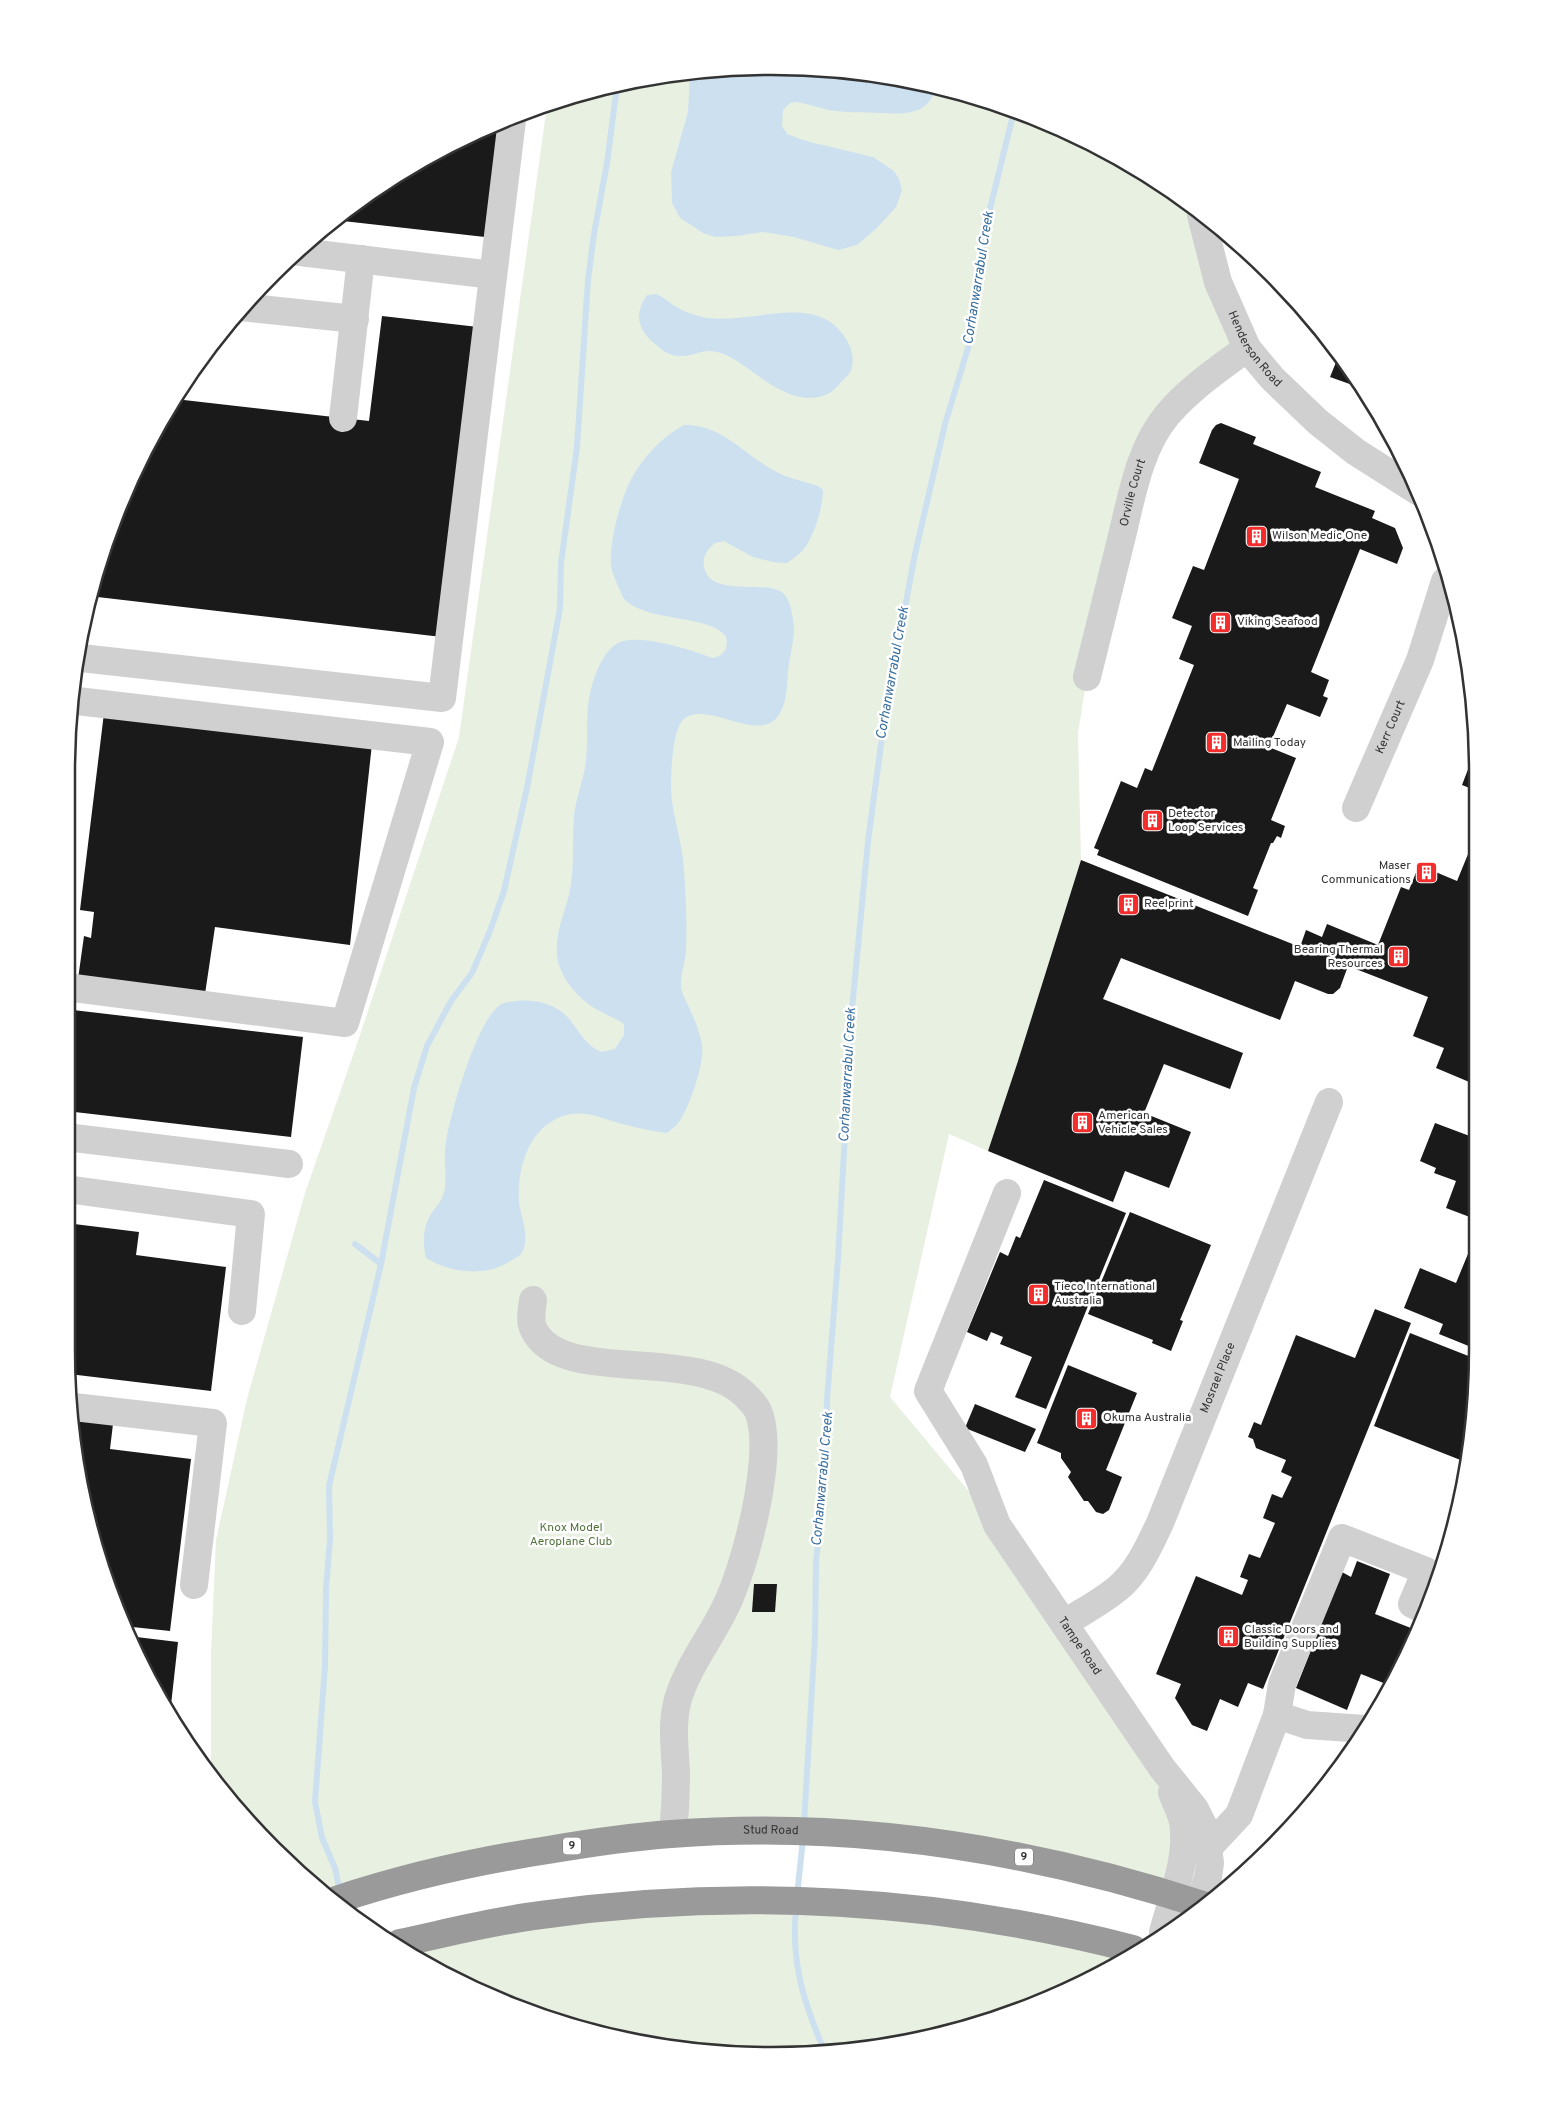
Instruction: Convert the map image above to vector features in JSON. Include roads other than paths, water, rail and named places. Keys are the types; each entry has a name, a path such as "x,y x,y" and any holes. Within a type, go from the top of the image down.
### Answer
{"highway":[{"name":"Stud Road","path":"349,1896 442,1870 516,1855 609,1840 673,1834 787,1831 872,1835 1009,1854 1073,1868 1173,1895 1194,1905"},
{"path":"404,1942 486,1924 541,1915 661,1902 785,1899 952,1913 1049,1929 1129,1948"}],"street":[{"path":"85,658 442,698 511,126"},
{"name":"Henderson Road","path":"1204,225 1218,282 1247,348 1285,391 1318,422 1356,452 1406,484"},
{"path":"307,253 493,275"},
{"path":"343,418 361,259"},
{"path":"252,308 355,319"},
{"name":"Orville Court","path":"1087,677 1141,465 1153,438 1167,415 1185,396 1247,348"},
{"name":"Henderson Road","path":"1356,452 1396,462"},
{"name":"Kerr Court","path":"1356,808 1424,648 1443,586"},
{"name":"Kerr Court","path":"1424,648 1448,606"},
{"path":"75,988 345,1023 430,742 79,701"},
{"name":"Mosrael Place","path":"1065,1624 1118,1588 1148,1550 1169,1503 1329,1102"},
{"path":"75,1138 289,1164"},
{"path":"75,1190 251,1214 242,1311"},
{"name":"Tampe Road","path":"1007,1193 928,1392 974,1465 997,1525 1162,1768 1196,1809 1206,1831 1209,1847 1208,1877 1203,1897"},
{"path":"533,1300 531,1317 534,1330 541,1339 560,1353 584,1361 671,1367 696,1371 721,1379 740,1389 748,1398 758,1410 764,1428 763,1465 748,1550 735,1588 698,1653 688,1675 675,1713 676,1801 673,1834"},
{"path":"77,1408 213,1423 194,1585"},
{"path":"1209,1847 1239,1815 1277,1715 1282,1684 1342,1538 1426,1571 1412,1604 1420,1607"},
{"path":"1277,1715 1307,1725 1358,1728"},
{"name":"Tampe Road","path":"1162,1768 1183,1821 1183,1855 1165,1926"}],"water":[{"path":"726,76 818,76 908,88 933,94 921,109 906,113 836,111 795,102 790,103 783,110 782,126 787,134 806,141 873,157 894,171 899,179 902,190 896,207 877,228 857,245 838,250 794,237 763,232 715,237 703,233 680,218 672,203 671,172 688,112 690,80"},
{"path":"656,294 682,310 707,318 721,319 800,313 814,315 827,320 838,328 850,346 853,360 851,369 848,375 831,392 823,396 809,398 786,393 736,361 718,352 706,351 685,356 671,355 644,333 639,321 640,309 647,295"},
{"path":"684,425 698,426 721,435 778,473 818,486 823,490 820,513 811,538 801,552 787,563 753,557 724,541 715,543 708,550 704,559 704,566 708,576 715,582 725,585 771,588 784,594 791,608 794,629 785,698 780,713 771,722 760,726 704,714 692,715 682,721 676,735 671,790 683,860 686,921 686,952 681,987 696,1024 702,1045 699,1074 683,1115 678,1123 667,1133 633,1127 586,1114 571,1114 551,1122 534,1139 523,1162 520,1175 519,1201 525,1238 521,1254 499,1267 489,1270 468,1271 446,1267 426,1258 424,1246 425,1228 444,1192 446,1143 459,1090 475,1044 494,1010 504,1003 522,1000 540,1002 557,1008 570,1020 587,1042 601,1052 615,1049 624,1035 624,1024 591,1006 576,993 561,971 557,947 561,920 571,885 574,816 586,761 590,692 603,659 615,645 629,640 653,641 712,658 723,653 727,643 725,635 716,628 690,620 647,612 635,607 625,600 614,578 612,568 611,555 614,532 620,507 629,485 638,468 655,447"}],"waterway":[{"path":"381,1264 414,1088 427,1046 451,1001 472,973 490,931 504,891 527,788 560,608 561,563 577,447 588,280 616,93"},
{"name":"Corhanwarrabul Creek","path":"804,1824 815,1637 816,1562 824,1484 827,1400 838,1259 852,1009 868,841 885,715 915,554 945,424 971,338 985,229 1012,118"},
{"path":"340,1892 335,1868 322,1838 315,1802 325,1666 326,1589 330,1539 329,1486 381,1264 355,1244"},
{"name":"Corhanwarrabul Creek","path":"797,1896 803,1839"},
{"name":"Corhanwarrabul Creek","path":"796,1909 795,1946 800,1981 810,2015 822,2046"}],"place":[{"name":"Wilson Medic One","path":"1256,536"},
{"name":"Viking Seafood","path":"1221,622"},
{"name":"Mailing Today","path":"1217,743"},
{"name":"Detector Loop Services","path":"1152,821"},
{"name":"Maser Communications","path":"1427,873"},
{"name":"Reelprint","path":"1128,904"},
{"name":"Bearing Thermal Resources","path":"1399,957"},
{"name":"American Vehicle Sales","path":"1082,1123"},
{"name":"Tieco International Australia","path":"1038,1294"},
{"name":"Okuma Australia","path":"1087,1418"},
{"name":"Classic Doors and Building Supplies","path":"1228,1637"}],"park label":[{"name":"Knox Model Aeroplane Club","path":"571,1535"}]}
